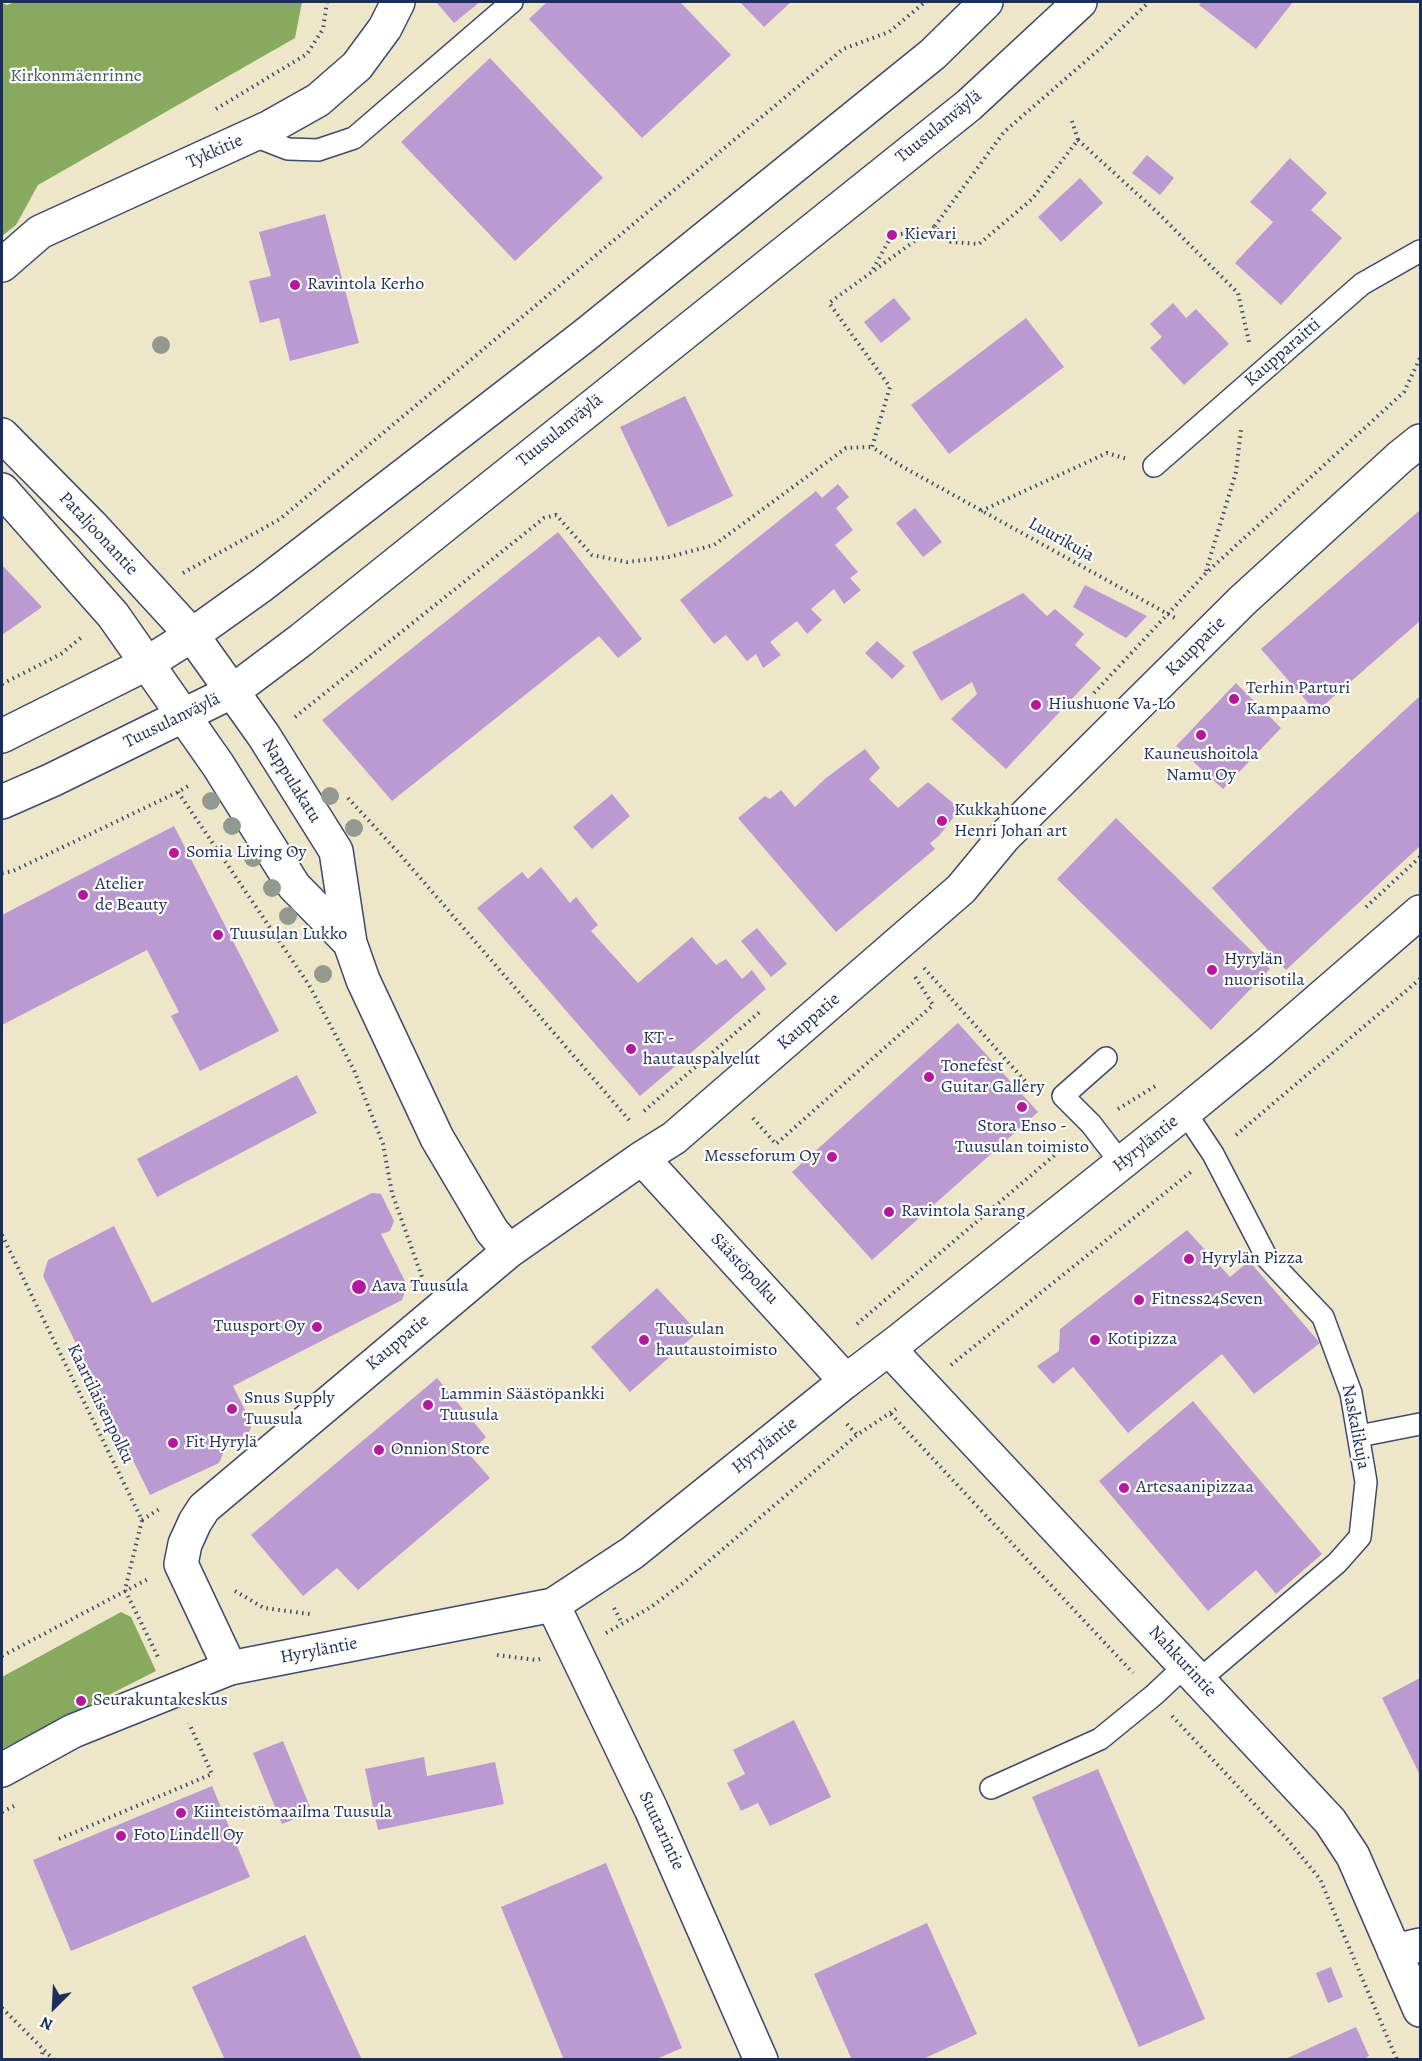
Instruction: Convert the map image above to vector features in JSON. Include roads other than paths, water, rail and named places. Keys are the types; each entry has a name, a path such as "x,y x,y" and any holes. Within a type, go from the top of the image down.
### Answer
{"street":[{"name":"Tykkitie","path":"2,265 40,232 270,127 318,100 357,66 385,28 398,2"},
{"path":"2,736 146,664 192,635 262,585 584,336 933,54 986,2"},
{"name":"Tuusulanväylä","path":"2,802 52,780 233,691 301,640 969,105 1080,2"},
{"name":"Pataljoonantie","path":"2,435 92,526 192,635"},
{"name":"Kauppatie","path":"230,1668 181,1564 185,1544 204,1508 509,1251 674,1138 896,947 961,889 1004,837 1243,600 1420,441"},
{"path":"2,490 112,615 146,664"},
{"name":"Nappulakatu","path":"192,635 264,736 336,851 350,943 363,980 437,1137 492,1231 509,1251"},
{"name":"Nappulakatu","path":"146,664 218,765 294,886 350,943"},
{"name":"Hyryläntie","path":"2,1770 73,1731 230,1668 553,1605 632,1553 889,1349 1263,1048 1420,912"},
{"name":"Säästöpolku","path":"642,1158 846,1381"},
{"name":"Nahkurintie","path":"889,1349 1330,1821 1407,1948 1420,2010"},
{"name":"Suutarintie","path":"553,1605 651,1809 761,2060"}],"lane":[{"path":"252,135 288,149 308,150 318,150 354,138 512,2"},
{"name":"Kaupparaitti","path":"1154,466 1362,284 1420,251"},
{"path":"1106,1058 1063,1096 1091,1125 1121,1163"},
{"name":"Naskalikuja","path":"991,1788 1100,1739 1154,1695 1192,1673 1337,1563 1360,1537 1366,1482 1352,1393 1323,1317 1267,1258 1213,1154 1185,1112"},
{"path":"1359,1436 1420,1424"}],"place":[{"name":"Kievari","path":"892,235"},
{"name":"Ravintola Kerho","path":"295,285"},
{"name":"Terhin Parturi Kampaamo","path":"1234,699"},
{"name":"Hiushuone Va-Lo","path":"1036,705"},
{"name":"Kauneushoitola Namu Oy","path":"1201,735"},
{"name":"Kukkahuone Henri Johan art","path":"942,821"},
{"name":"Somia Living Oy","path":"174,853"},
{"name":"Atelier de Beauty","path":"83,895"},
{"name":"Tuusulan Lukko","path":"218,935"},
{"name":"Hyrylän nuorisotila","path":"1212,970"},
{"name":"KT - hautauspalvelut","path":"631,1049"},
{"name":"Tonefest Guitar Gallery","path":"929,1077"},
{"name":"Stora Enso - Tuusulan toimisto","path":"1022,1107"},
{"name":"Messeforum Oy","path":"832,1157"},
{"name":"Ravintola Sarang","path":"889,1212"},
{"name":"Hyrylän Pizza","path":"1189,1259"},
{"name":"Aava Tuusula","path":"359,1287"},
{"name":"Fitness24Seven","path":"1139,1300"},
{"name":"Tuusport Oy","path":"317,1327"},
{"name":"Tuusulan hautaustoimisto","path":"644,1340"},
{"name":"Kotipizza","path":"1095,1340"},
{"name":"Lammin Säästöpankki Tuusula","path":"428,1405"},
{"name":"Snus Supply Tuusula","path":"232,1409"},
{"name":"Fit Hyrylä","path":"173,1443"},
{"name":"Onnion Store","path":"379,1450"},
{"name":"Artesaanipizzaa","path":"1124,1488"},
{"name":"Seurakuntakeskus","path":"81,1701"},
{"name":"Kiinteistömaailma Tuusula","path":"181,1813"},
{"name":"Foto Lindell Oy","path":"121,1836"}],"park label":[{"name":"Kirkonmäenrinne","path":"76,77"}]}
